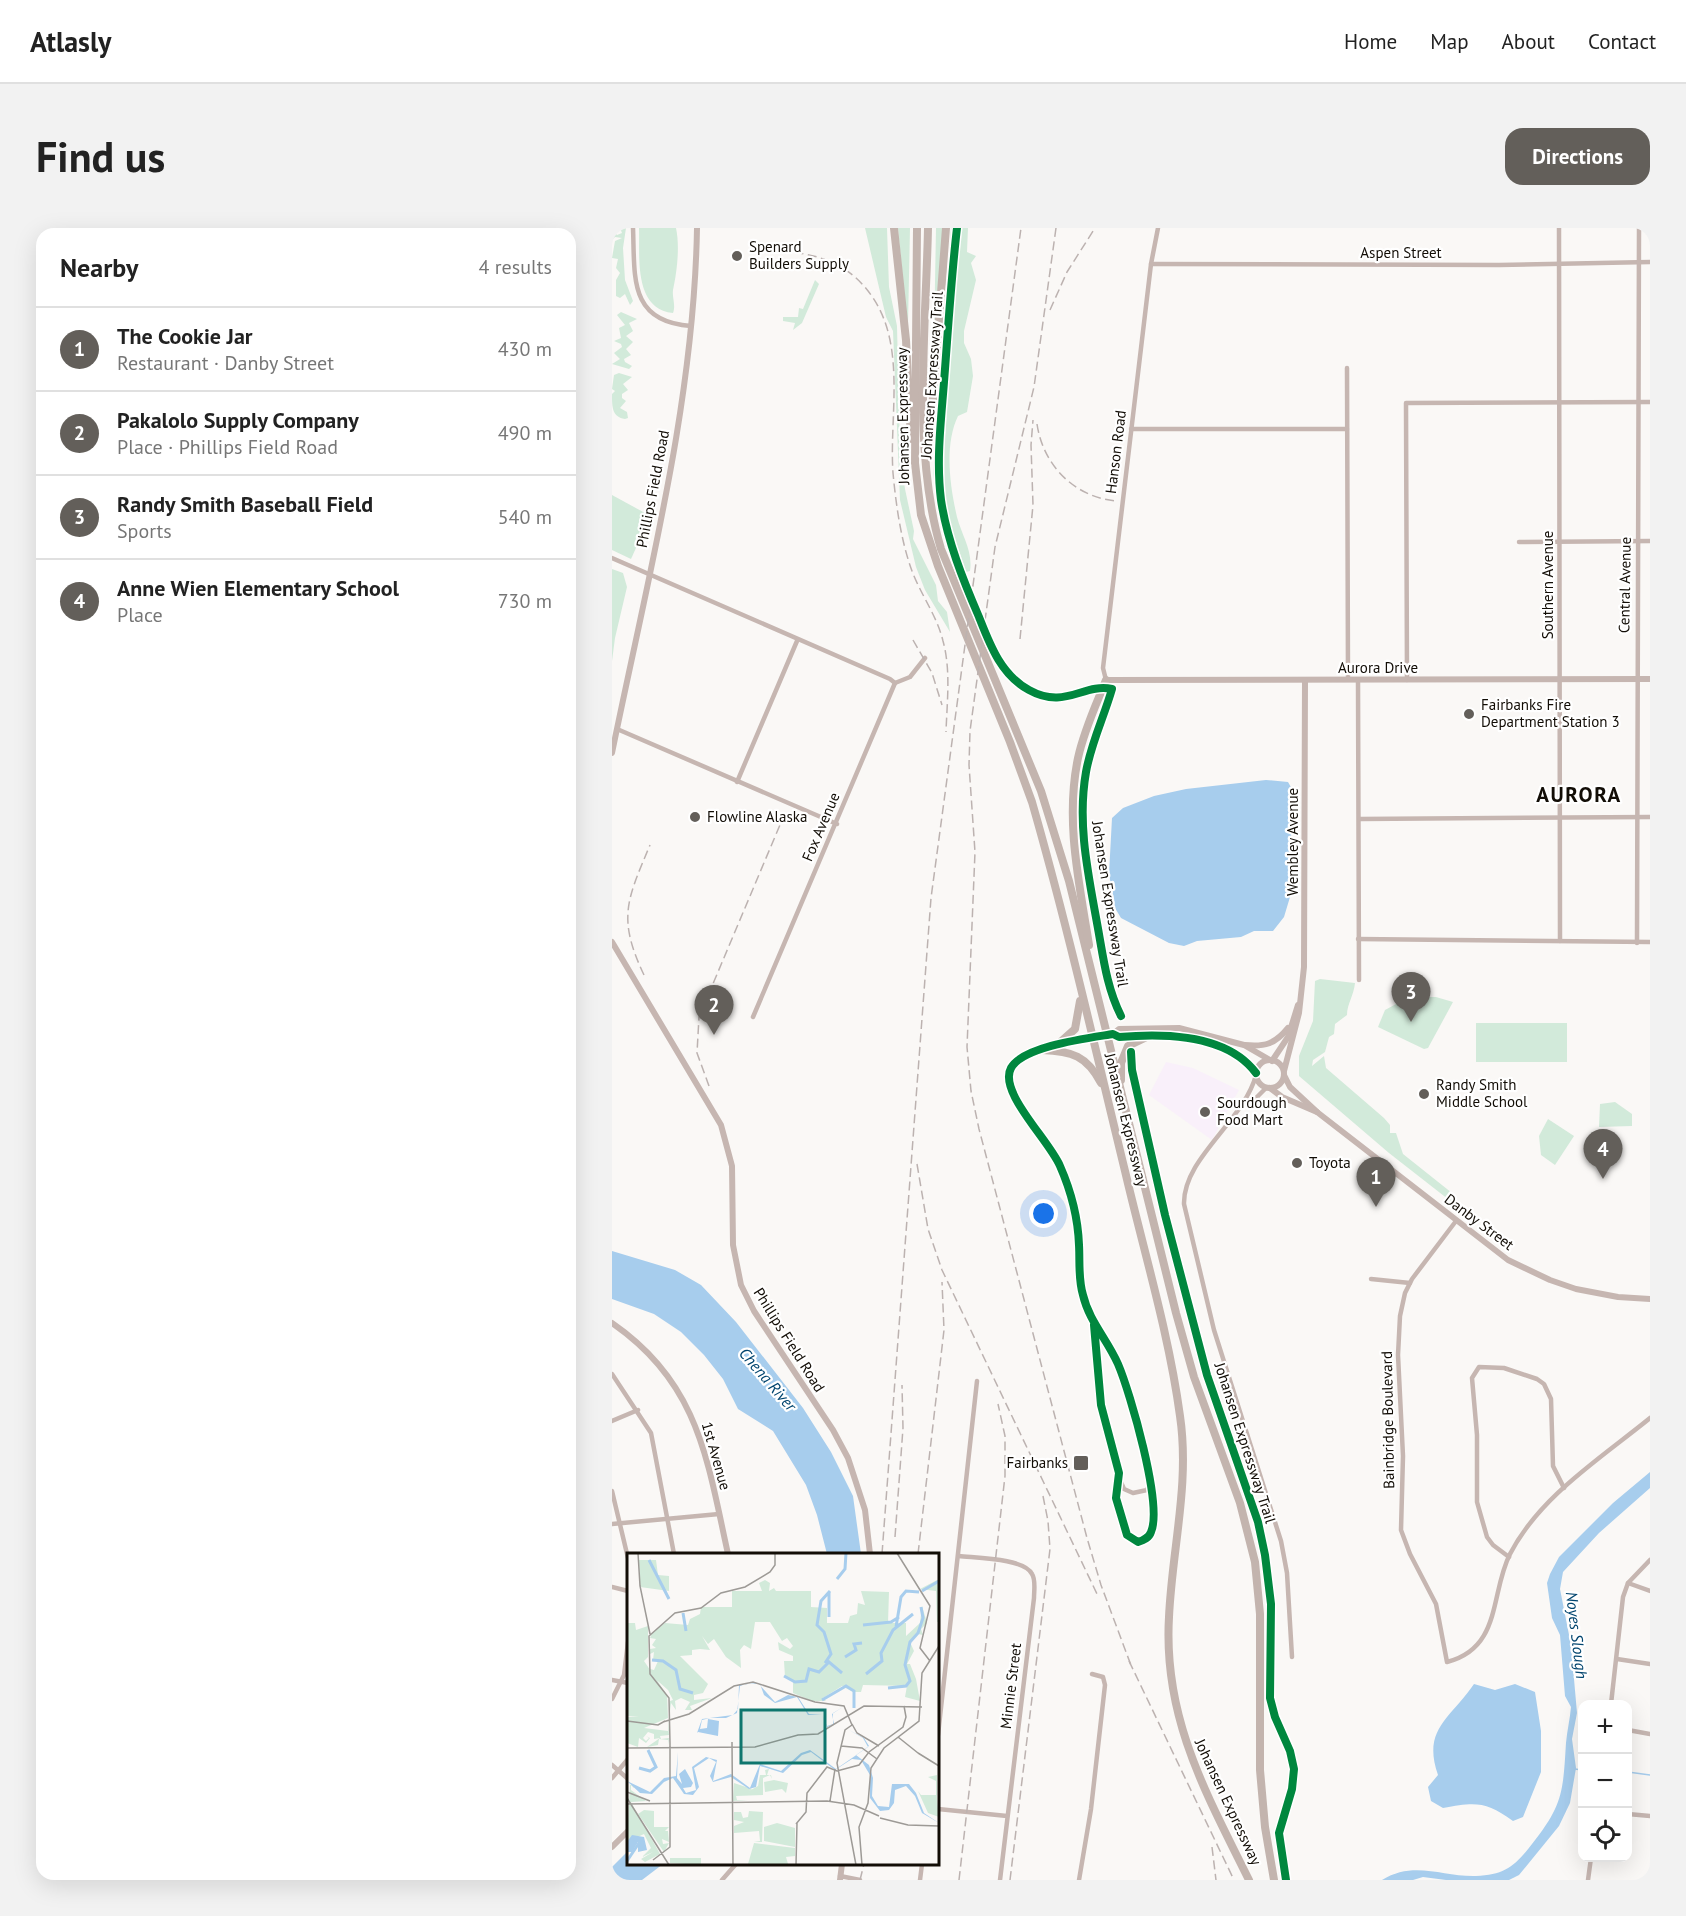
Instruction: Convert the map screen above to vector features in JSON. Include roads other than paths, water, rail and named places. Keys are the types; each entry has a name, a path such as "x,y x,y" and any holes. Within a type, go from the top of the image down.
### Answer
{"highway":[{"path":"894,228 906,340 910,429 915,464"},
{"name":"Johansen Expressway","path":"918,228 915,464 919,505 926,531 956,611 1032,802 1107,1095 1169,1356 1181,1425 1184,1482 1168,1625 1172,1689 1181,1730 1194,1768 1249,1880"},
{"name":"Johansen Expressway","path":"928,228 924,441 927,489 938,539 956,587 1049,814 1109,1035 1122,1097 1186,1348 1252,1543 1260,1614 1260,1770 1264,1817 1274,1880"},
{"path":"927,489 946,228"},
{"path":"1098,996 1074,850 1072,810 1078,755 1106,680"},
{"path":"1055,1047 1071,1035 1077,1025 1080,1007 1079,985"},
{"path":"1122,1097 1120,1068 1123,1053 1131,1043 1151,1035"},
{"path":"1042,1050 1072,1052 1084,1059 1094,1071 1107,1095"}],"street":[{"path":"633,228 633,277 641,298 660,319 691,326"},
{"name":"Phillips Field Road","path":"612,753 679,420 691,326 697,228"},
{"name":"Hanson Road","path":"1106,680 1103,668 1151,264 1158,228"},
{"name":"Southern Avenue","path":"1559,228 1562,818 1560,941"},
{"name":"Central Avenue","path":"1637,942 1639,228"},
{"name":"Aspen Street","path":"1151,264 1499,265 1559,262 1650,262"},
{"path":"1347,368 1348,679"},
{"path":"1407,680 1406,403 1650,402"},
{"path":"1131,429 1347,429"},
{"path":"1519,542 1650,541"},
{"path":"612,558 895,683 910,677 925,658"},
{"path":"737,782 797,641"},
{"name":"Aurora Drive","path":"1106,680 1650,679"},
{"name":"Wembley Avenue","path":"1284,1073 1299,1013 1304,967 1305,680"},
{"path":"1358,680 1359,980"},
{"name":"Fox Avenue","path":"753,1017 895,683"},
{"path":"617,729 837,824"},
{"path":"1360,819 1650,817"},
{"path":"1358,939 1650,942"},
{"name":"Phillips Field Road","path":"612,942 724,1132 732,1166 733,1245 741,1285 754,1311 833,1430 848,1458 865,1509 870,1553"},
{"name":"Wembley Avenue","path":"1271,1060 1283,1048 1299,1004"},
{"path":"1109,1035 1118,1029 1179,1028 1260,1047 1272,1043 1290,1026"},
{"path":"1119,1478 1116,1498 1125,1530 1130,1539 1138,1542 1147,1538 1152,1530 1155,1506 1150,1479 1119,1367 1094,1325 1081,1286 1078,1229 1065,1178 1050,1146 1013,1096 1009,1086 1011,1068 1018,1059 1042,1050 1092,1038 1109,1035 1119,1037 1151,1035 1206,1043 1239,1054 1256,1074 1259,1083 1268,1088"},
{"path":"1244,1045 1280,1064 1284,1073 1278,1086 1268,1088 1250,1104 1244,1104"},
{"path":"1271,1060 1261,1064 1244,1104 1191,1175 1185,1192 1184,1204 1214,1330 1281,1541 1287,1574 1292,1657"},
{"name":"Danby Street","path":"1284,1073 1290,1087 1317,1112 1508,1260 1550,1280 1599,1294 1650,1299"},
{"name":"Danby Street","path":"1268,1088 1282,1097 1317,1112"},
{"name":"Bainbridge Boulevard","path":"1456,1221 1410,1283 1401,1305 1398,1354 1403,1456 1400,1518 1405,1543 1436,1604 1447,1662 1466,1653 1486,1633 1509,1557"},
{"path":"1371,1279 1410,1283"},
{"name":"1st Avenue","path":"612,1323 650,1353 682,1396 700,1437 728,1553"},
{"path":"1094,1325 1101,1405 1119,1478 1124,1490 1133,1494 1147,1490 1150,1479"},
{"path":"1564,1488 1553,1466 1551,1399 1544,1384 1537,1379 1504,1368 1479,1367 1472,1378 1477,1435 1477,1502 1487,1537 1493,1545 1509,1557 1527,1528 1564,1488 1584,1469 1650,1418"},
{"path":"612,1374 638,1410 654,1441 674,1553"},
{"path":"939,1726 977,1381"},
{"path":"612,1421 638,1410"},
{"path":"612,1491 627,1553"},
{"path":"612,1524 719,1514"},
{"name":"Minnie Street","path":"959,1556 1018,1563 1028,1568 1034,1575 1034,1598 1000,1880"},
{"path":"1612,1700 1623,1597 1628,1583 1650,1560"},
{"path":"1628,1583 1650,1591"},
{"path":"612,1587 627,1591"},
{"path":"612,1699 625,1683 627,1656"},
{"path":"1617,1659 1650,1664"},
{"path":"1079,1880 1091,1809 1105,1685 1102,1677 1092,1674"},
{"path":"612,1680 625,1683"},
{"path":"1632,1731 1650,1734"},
{"path":"612,1778 627,1760"},
{"path":"612,1765 627,1778"},
{"path":"939,1809 1007,1816"},
{"path":"1632,1814 1650,1816"},
{"path":"612,1847 627,1832"},
{"path":"1588,1880 1590,1862"},
{"path":"722,1880 734,1865"},
{"path":"920,1880 922,1865"},
{"path":"840,1878 860,1880"}],"water":[{"path":"1266,780 1288,782 1292,789 1290,897 1284,917 1273,931 1254,931 1241,937 1197,941 1184,946 1169,943 1121,918 1115,908 1109,874 1112,818 1123,808 1154,796 1186,789"},
{"name":"Chena River","path":"612,1251 675,1270 701,1285 736,1322 803,1408 831,1452 853,1496 861,1553 827,1553 806,1485 773,1431 738,1409 723,1379 704,1355 681,1332 654,1314 612,1299"},
{"path":"1650,1472 1650,1488 1599,1533 1563,1572 1560,1589 1571,1645 1577,1713 1572,1739 1576,1768 1570,1803 1559,1826 1519,1875 1509,1880 1446,1880 1423,1877 1413,1880 1382,1880 1394,1874 1417,1870 1464,1876 1495,1874 1514,1864 1526,1852 1550,1819 1560,1797 1571,1707 1565,1696 1560,1635 1552,1618 1547,1583 1559,1557 1613,1503"},
{"path":"1474,1684 1495,1690 1515,1684 1535,1692 1541,1731 1541,1772 1523,1817 1513,1821 1504,1814 1480,1805 1443,1808 1431,1801 1428,1787 1438,1775 1434,1759 1436,1735 1441,1725"},
{"path":"627,1852 627,1865 662,1865 642,1880 612,1880 612,1867"}],"waterway":[{"path":"1632,1773 1650,1775"}],"railway":[{"path":"882,1553 931,898 1021,228"},
{"path":"1056,228 1034,387 995,547 970,731 969,765 975,852 967,1047 971,1091 979,1129 1087,1538 1101,1585 1132,1668"},
{"path":"1050,310 1067,272 1095,228"},
{"path":"754,251 804,254 834,263 860,282 871,295 882,315 893,358 892,451 897,510 912,571 937,623 945,652 948,686 946,732"},
{"path":"1020,639 1033,505 1031,445 1033,420"},
{"path":"1037,424 1046,453 1063,476 1074,486 1087,493 1116,501"},
{"path":"913,640 932,673 942,705"},
{"path":"709,1086 697,1053 699,1017 785,813"},
{"path":"644,975 630,938 628,909 636,880 650,845"},
{"path":"917,1164 928,1229 942,1270 1098,1596"},
{"path":"918,1553 944,1330 942,1282"},
{"path":"895,1537 903,1428 902,1385"},
{"path":"959,1880 1005,1476 1005,1436 998,1404"},
{"path":"1010,1880 1050,1549 1043,1496"},
{"path":"1129,1661 1234,1880"},
{"path":"1212,1847 1216,1880"},
{"path":"860,1880 864,1865"}],"place":[{"name":"Spenard Builders Supply","path":"737,256"},
{"name":"Fairbanks Fire Department Station 3","path":"1469,714"},
{"name":"Flowline Alaska","path":"695,817"},
{"name":"Randy Smith Baseball Field","path":"1411,1022"},
{"name":"Pakalolo Supply Company","path":"714,1035"},
{"name":"Randy Smith Middle School","path":"1424,1094"},
{"name":"Sourdough Food Mart","path":"1205,1112"},
{"name":"Toyota","path":"1297,1163"},
{"name":"Anne Wien Elementary School","path":"1603,1179"},
{"name":"The Cookie Jar","path":"1376,1207"},
{"name":"Fairbanks","path":"1081,1463"}],"district":[{"name":"AURORA","path":"1579,795"}],"water label":[{"name":"Noyes Slough","path":"1577,1635"}]}
